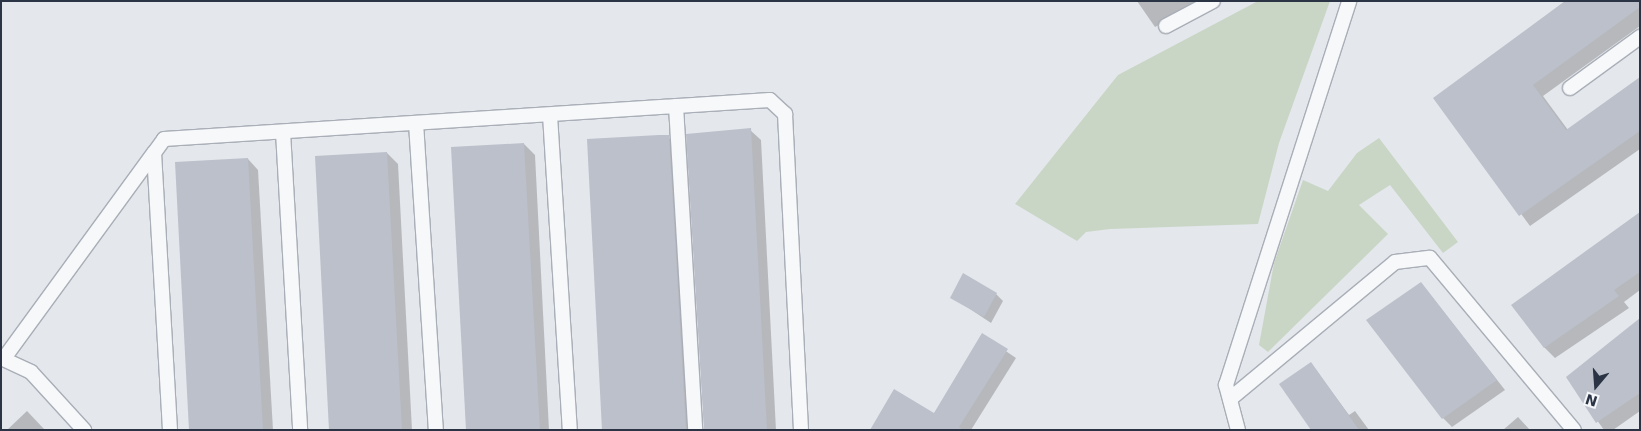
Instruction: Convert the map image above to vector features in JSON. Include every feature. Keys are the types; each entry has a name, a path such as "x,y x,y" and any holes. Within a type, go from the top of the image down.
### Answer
{"lane":[{"path":"1166,26 1213,1"},
{"path":"1238,430 1226,385 1349,1"},
{"path":"1570,88 1640,37"},
{"path":"84,430 31,372 3,357 164,139 770,100 785,114 801,430"},
{"path":"676,106 695,430"},
{"path":"550,115 570,430"},
{"path":"416,123 436,430"},
{"path":"283,132 300,430"},
{"path":"154,153 170,430"},
{"path":"1230,399 1395,262 1430,258 1574,430"}],"green space":[{"path":"1258,1 1330,1 1279,143 1258,224 1110,229 1086,232 1077,241 1015,204 1118,75"},
{"path":"1379,138 1458,242 1443,253 1390,185 1359,205 1388,234 1268,352 1259,345 1274,263 1303,180 1328,191 1357,153"}],"building":[{"path":"1565,1 1640,1 1640,7 1533,85 1566,130 1640,77 1640,131 1519,216 1433,98"},
{"path":"751,128 767,430 704,430 686,134"},
{"path":"669,135 686,430 602,430 587,139"},
{"path":"524,143 540,430 466,430 451,147"},
{"path":"387,152 402,430 329,430 315,156"},
{"path":"248,158 263,430 189,430 175,162"},
{"path":"1640,212 1640,272 1614,290 1619,296 1544,348 1511,305"},
{"path":"963,273 997,293 984,317 950,298"},
{"path":"1421,282 1497,380 1442,419 1366,320"},
{"path":"1640,318 1640,393 1596,423 1566,377"},
{"path":"982,333 1008,349 959,427 963,430 870,430 894,389 934,413"},
{"path":"1311,362 1359,430 1311,430 1279,384"}]}
